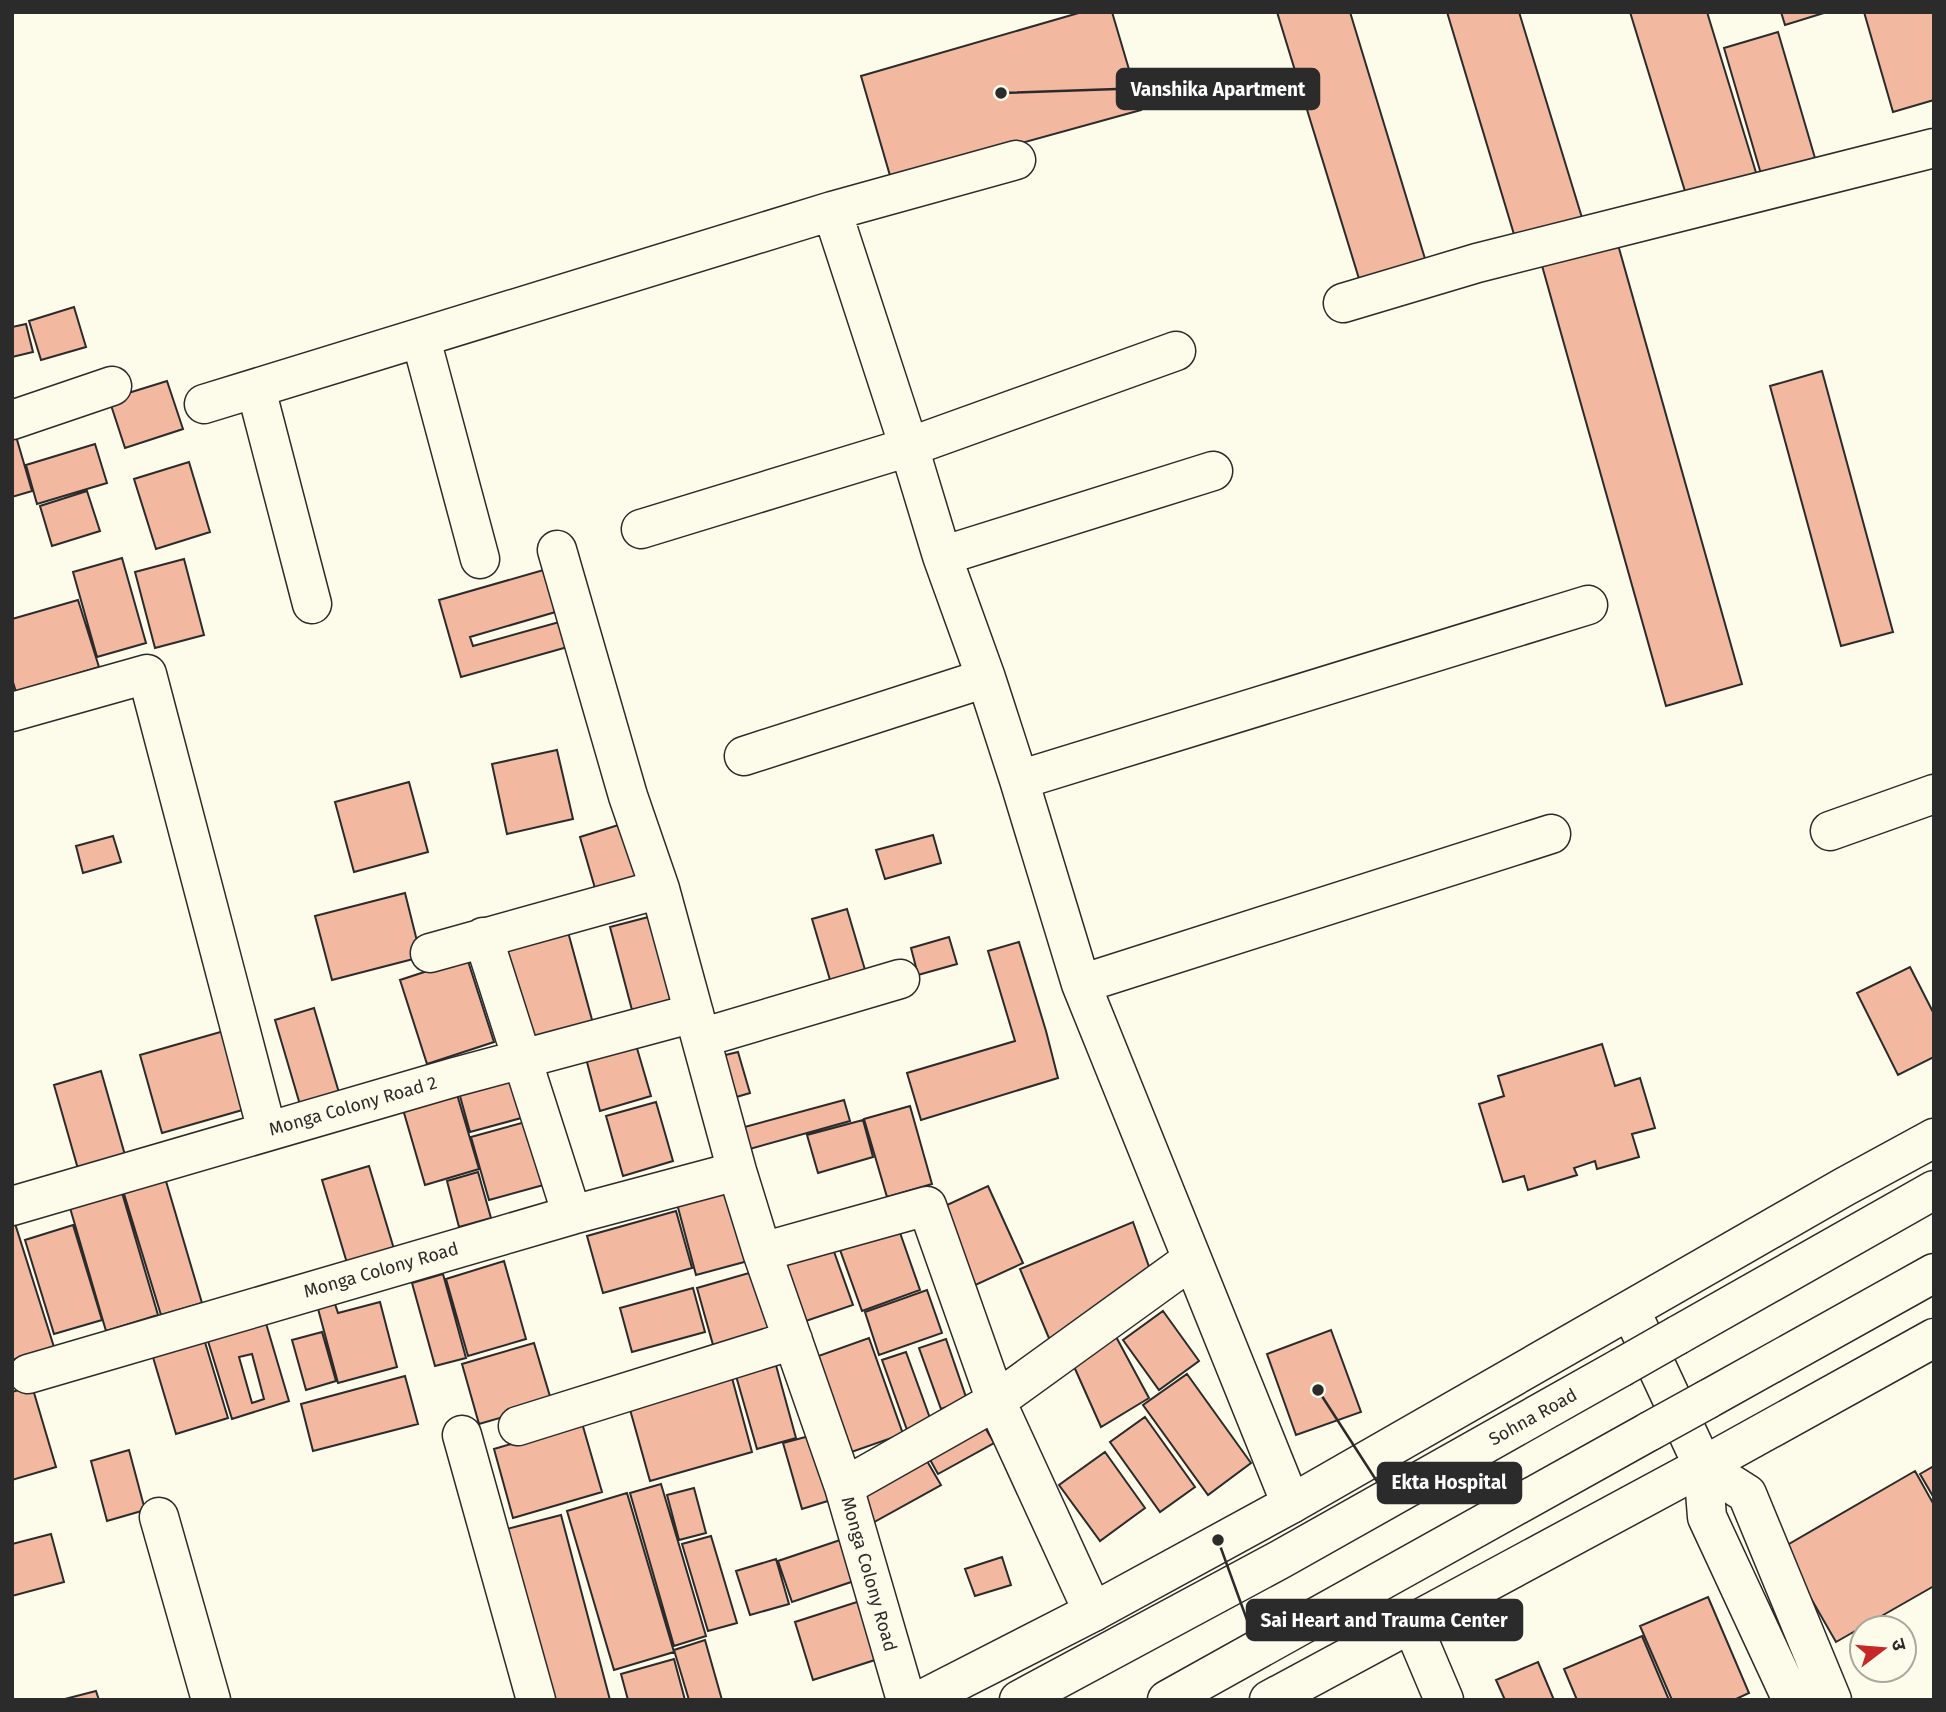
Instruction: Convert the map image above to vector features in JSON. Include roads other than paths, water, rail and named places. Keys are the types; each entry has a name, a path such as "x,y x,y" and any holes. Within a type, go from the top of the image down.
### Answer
{"main road":[{"path":"1343,303 1490,260 1934,148"},
{"path":"204,404 832,211 1016,160"},
{"path":"832,211 942,556 1019,780 1081,984 1291,1504"},
{"path":"421,339 480,559"},
{"path":"641,529 909,447 1176,351"},
{"path":"12,420 112,386"},
{"path":"256,389 312,604"},
{"path":"942,556 1213,471"},
{"name":"Monga Colony Road","path":"557,550 628,796 660,889 737,1171 762,1252 844,1487 906,1700"},
{"path":"1019,780 1588,605"},
{"path":"12,712 147,674 267,1131"},
{"path":"744,756 986,678"},
{"path":"1830,831 1934,794"},
{"path":"1081,984 1551,834"},
{"path":"430,953 660,889"},
{"path":"483,937 572,1215"},
{"name":"Monga Colony Road 2","path":"12,1206 522,1058 698,1025 900,979"},
{"path":"921,1700 1093,1612 1291,1504 1843,1187 1934,1138"},
{"name":"Monga Colony Road","path":"28,1374 572,1215 737,1171"},
{"name":"Sohna Road","path":"1019,1700 1282,1559 1934,1190"},
{"path":"762,1252 927,1206 996,1401 1093,1612"},
{"path":"844,1487 996,1401 1191,1260"},
{"path":"1167,1700 1934,1273"},
{"path":"1630,1310 1703,1466 1707,1517 1792,1700"},
{"path":"1269,1700 1934,1338"},
{"path":"518,1426 793,1340"},
{"path":"462,1435 536,1700"},
{"path":"1703,1466 1746,1494 1832,1700"},
{"path":"159,1517 211,1700"},
{"path":"1411,1622 1444,1700"}],"place":[{"name":"Vanshika Apartment","path":"1001,93"},
{"name":"Ekta Hospital","path":"1318,1390"},
{"name":"Sai Heart and Trauma Center","path":"1218,1540"}]}
